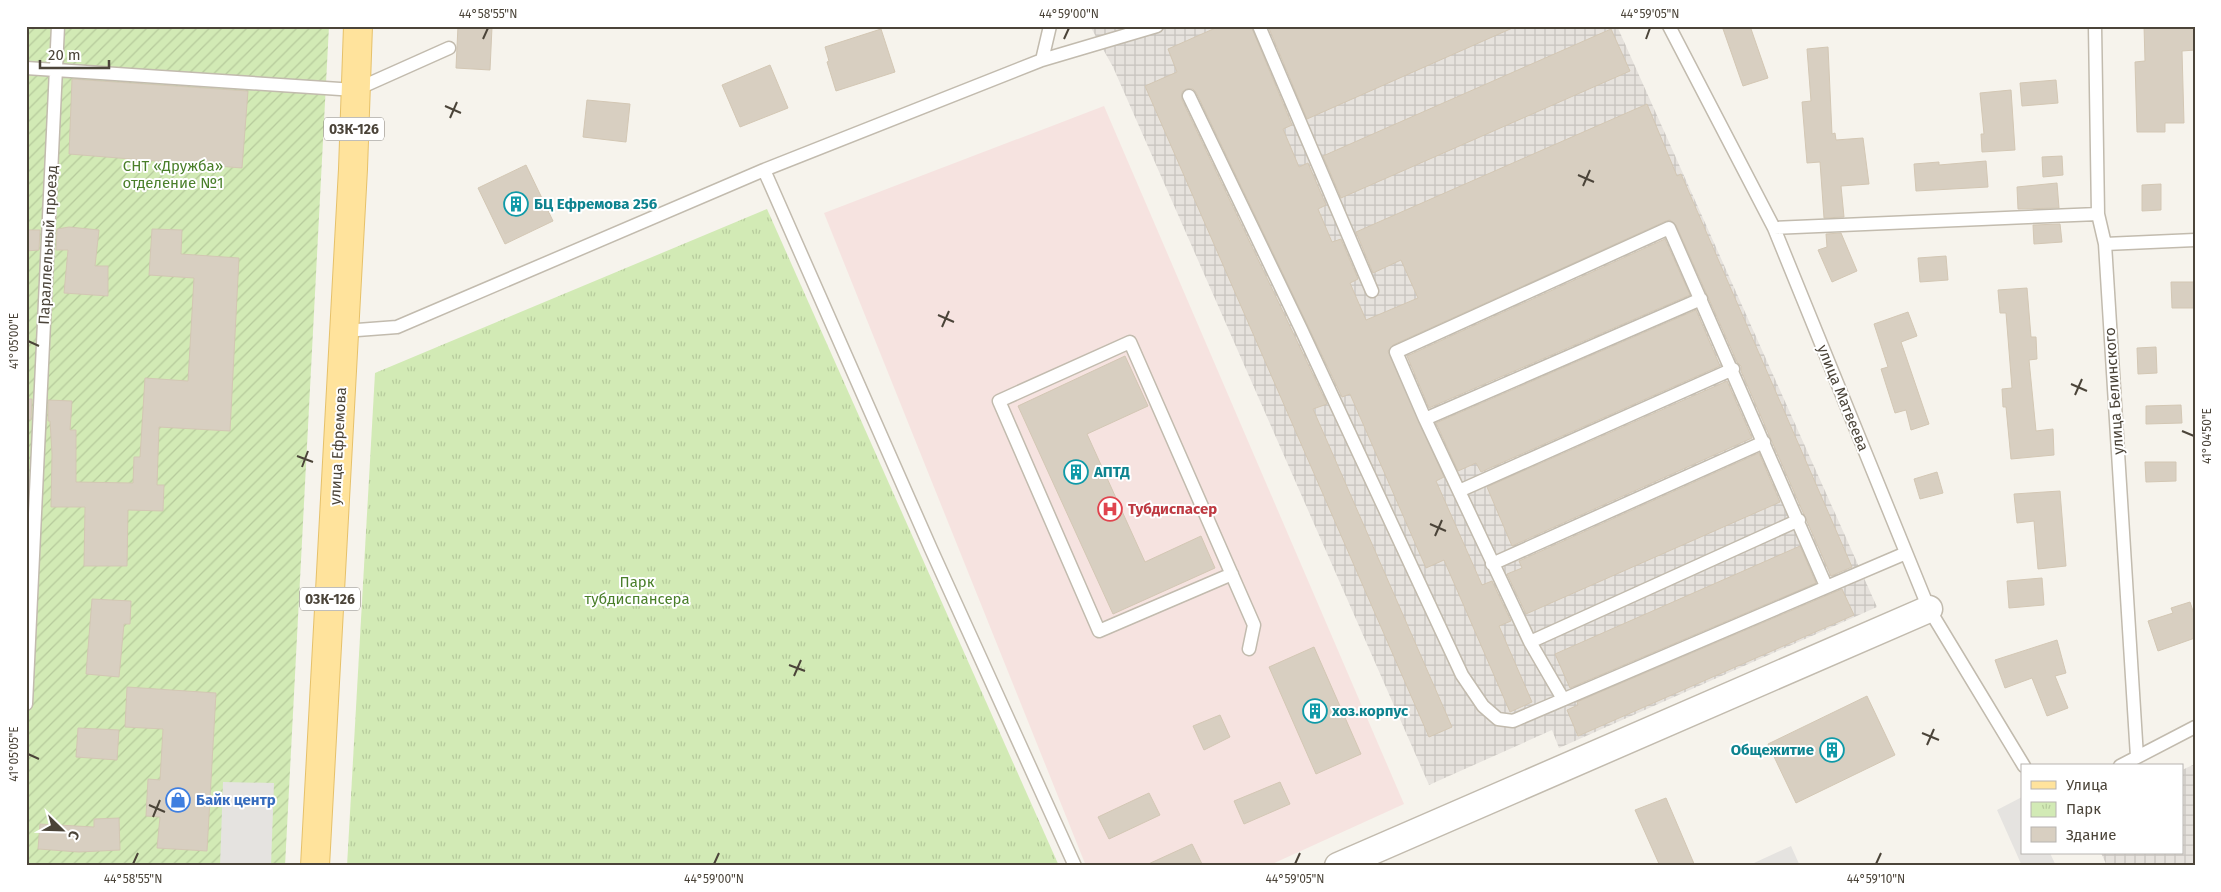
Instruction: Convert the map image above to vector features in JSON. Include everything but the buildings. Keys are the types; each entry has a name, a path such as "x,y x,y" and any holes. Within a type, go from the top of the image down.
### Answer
{"main road":[{"name":"улица Ефремова","path":"315,866 344,331 358,26"}],"street":[{"path":"1338,866 1929,609"}],"lane":[{"name":"Параллельный проезд","path":"26,704 58,26"},
{"path":"1042,60 1050,26"},
{"path":"344,331 397,326 764,170 1042,60 1157,26"},
{"path":"1258,26 1372,291"},
{"name":"улица Матвеева","path":"1669,26 1774,228 1929,609 2023,764"},
{"name":"улица Белинского","path":"2096,26 2098,214 2105,244 2137,757"},
{"path":"26,68 56,68 355,90 449,48"},
{"path":"1189,96 1301,329 1462,675 1483,706 1498,719 1513,721 1562,698 1906,553"},
{"path":"764,170 931,549 1075,866"},
{"path":"1774,228 2098,214"},
{"path":"1562,698 1530,642 1492,564 1460,491 1424,419 1396,352 1669,228 1733,369 1826,586"},
{"path":"2105,244 2195,240"},
{"path":"1424,419 1701,299"},
{"path":"1232,574 1099,632 998,401 1130,342 1232,574 1254,625 1249,649"},
{"path":"1460,491 1733,369"},
{"path":"1492,564 1764,442"},
{"path":"1530,642 1799,520"},
{"path":"2124,764 2195,727"}],"shaded area":[{"path":"1090,26 1617,26 1877,607 1559,748 1552,730 1429,785 1113,67"},
{"name":"Тубдиспасер","path":"1104,106 1404,804 1268,866 1086,866 824,213"},
{"path":"2195,764 2195,866 2107,866 2101,854 2184,854 2184,769"},
{"path":"223,782 274,783 271,866 220,866"},
{"path":"2021,798 2021,854 2050,854 2056,866 2022,866 1997,810"},
{"path":"1791,846 1800,866 1747,866 1754,863"}],"green space":[{"name":"СНТ «Дружба» отделение №1","path":"26,26 329,26 285,866 26,866"},
{"name":"Парк тубдиспансера","path":"767,209 1059,866 347,866 375,373"}],"place":[{"name":"БЦ Ефремова 256","path":"516,204"},
{"name":"АПТД","path":"1076,472"},
{"name":"Тубдиспасер","path":"1110,509"},
{"name":"хоз.корпус","path":"1315,711"},
{"name":"Общежитие","path":"1832,750"},
{"name":"Байк центр","path":"178,800"}]}
